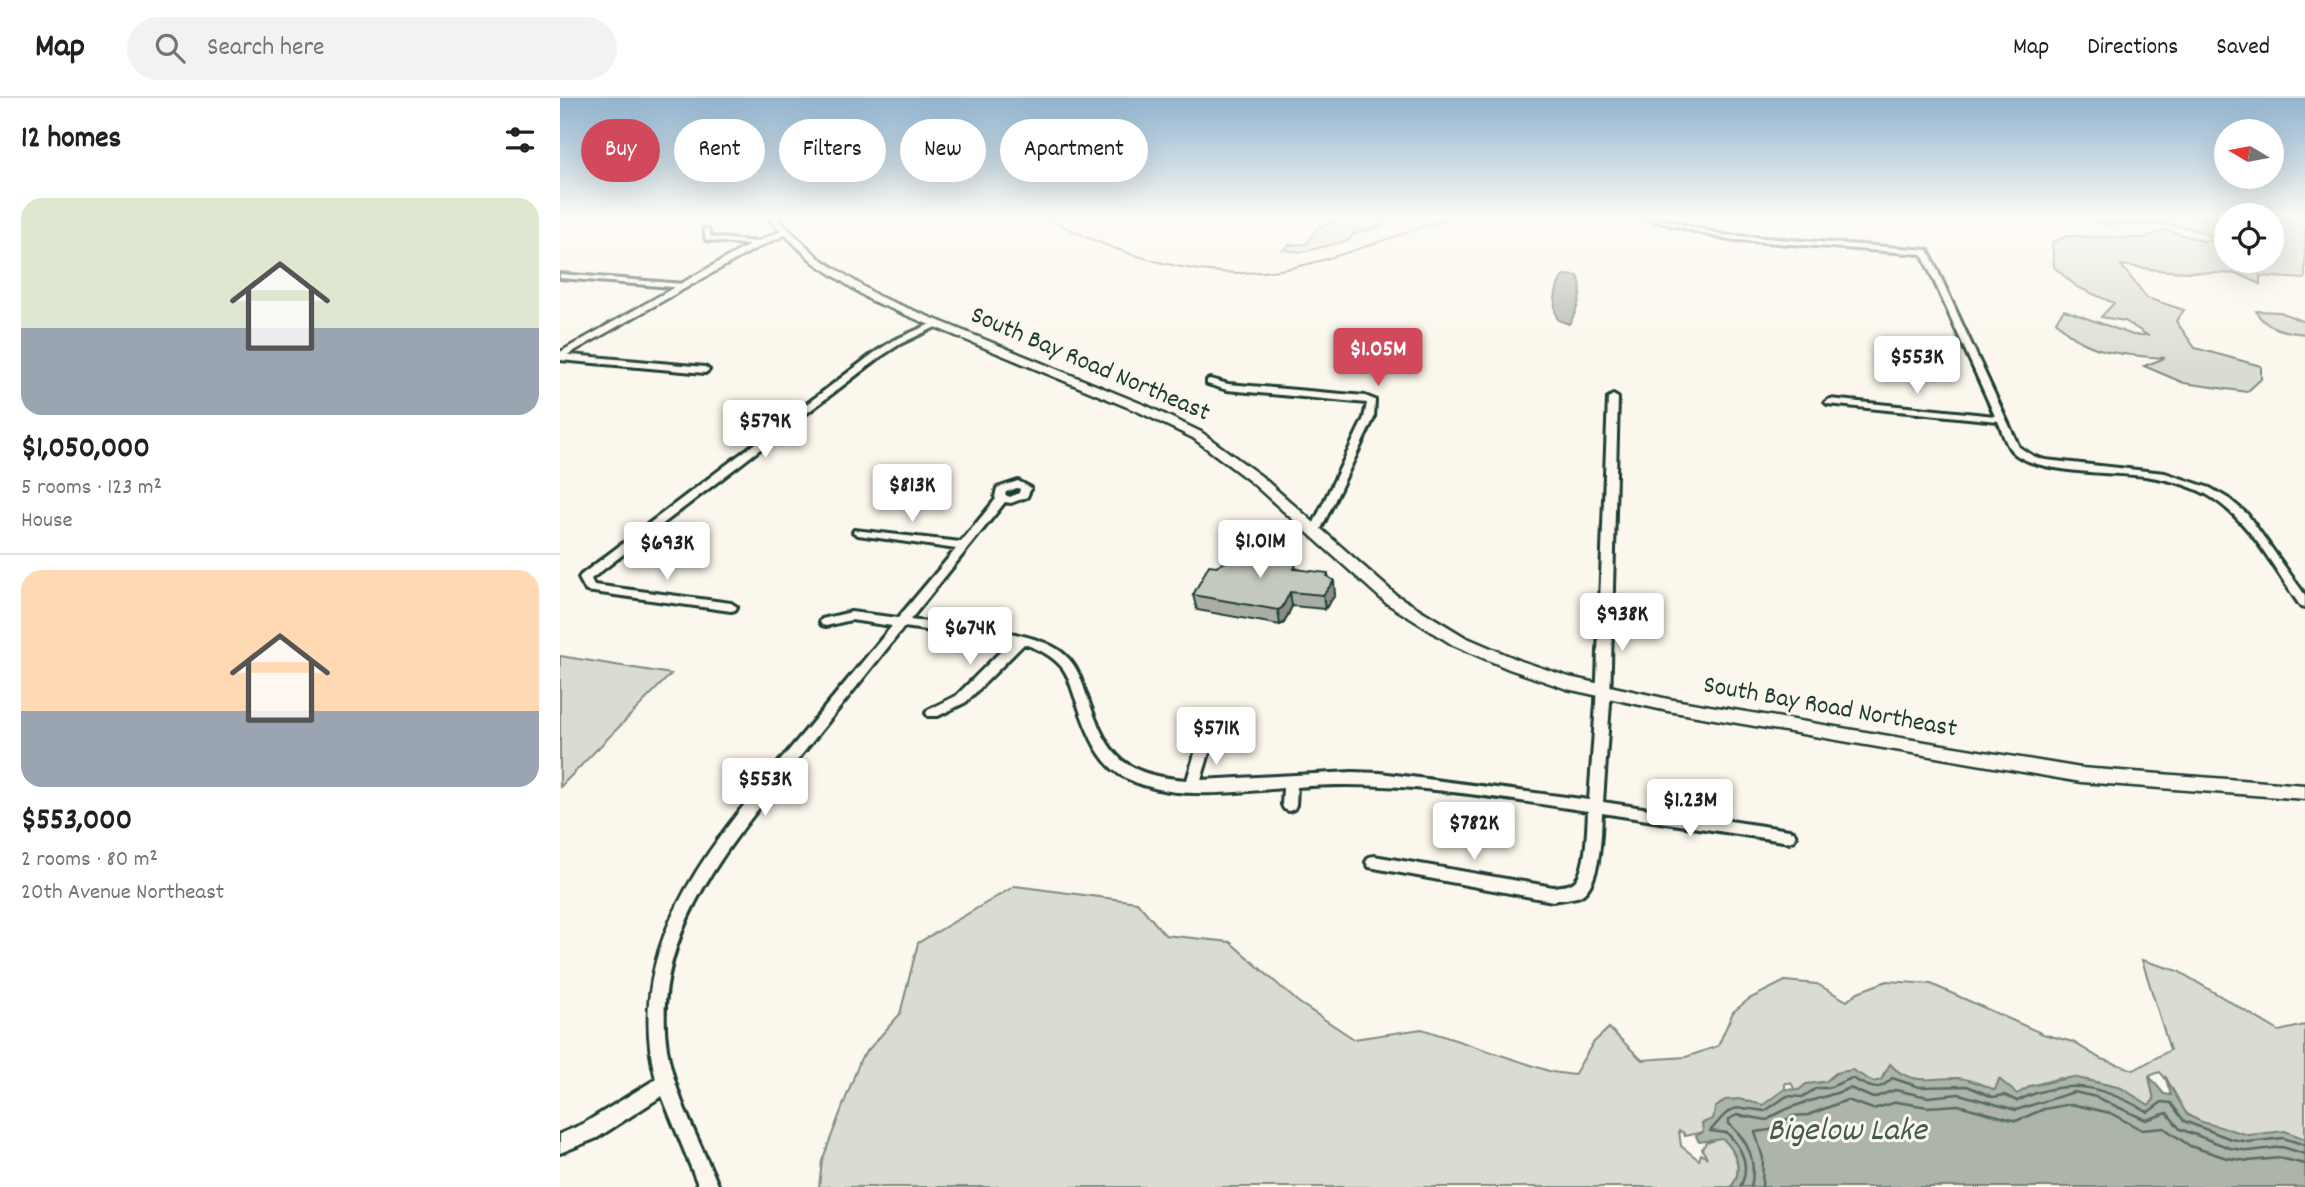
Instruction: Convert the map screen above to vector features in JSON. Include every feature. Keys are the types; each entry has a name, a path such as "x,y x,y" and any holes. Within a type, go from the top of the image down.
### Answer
{"street":[{"path":"560,356 717,267"},
{"name":"South Bay Road Northeast","path":"827,267 874,299 1180,426 1228,456 1391,599 1459,640 1542,675 1604,692 2081,775 2305,792"},
{"path":"1932,267 2015,449 2037,462 2161,475 2214,493 2243,516 2305,604"},
{"path":"560,276 684,286"},
{"path":"732,607 590,588 585,578 877,355 906,338 936,326"},
{"path":"560,356 705,370"},
{"path":"1210,382 1372,402 1369,418 1315,531"},
{"path":"1374,862 1537,892 1568,893 1577,890 1590,869 1604,692 1613,398"},
{"path":"1829,402 2001,419"},
{"path":"709,1187 667,1082 658,1048 658,985 665,953 686,900 726,838 1002,499"},
{"path":"858,532 962,547"},
{"path":"826,622 851,616 1020,639 1046,647 1066,662 1101,743 1116,764 1128,773 1152,781 1193,785 1379,778 1789,836"},
{"path":"933,713 961,699 1020,639"},
{"path":"1193,785 1206,740"},
{"path":"1289,805 1290,781"},
{"path":"560,1144 590,1131 667,1082"}],"shaded area":[{"path":"2054,267 2122,267 2147,298 2184,310 2176,321 2195,348 2261,366 2261,379 2247,392 2184,383 2144,366 2165,358 2120,354 2079,340 2056,321 2064,310 2133,335 2147,335 2125,321 2101,317 2114,303 2077,287"},
{"path":"2134,267 2214,267 2214,273 2165,271"},
{"path":"2284,267 2305,267 2305,279 2260,276 2260,284 2239,274 2214,273 2284,273"},
{"path":"2256,311 2280,312 2305,322 2305,334 2270,326"},
{"path":"560,656 671,674 560,787"},
{"path":"1015,886 1137,902 1165,935 1230,942 1298,1002 1354,1039 1422,1029 1552,1072 1574,1075 1593,1043 1609,1028 1642,1060 1686,1057 1718,1046 1733,1012 1749,999 1785,981 1817,984 1847,1001 1858,992 1887,981 1931,984 2043,1034 2073,1042 2101,1059 2134,1070 2170,1050 2142,960 2178,971 2279,1031 2305,1025 2305,1139 2283,1133 2237,1133 2203,1123 2185,1112 2160,1072 2149,1076 2154,1100 2149,1105 2121,1088 2088,1080 2059,1078 2031,1086 2017,1095 2000,1080 1996,1091 1969,1080 1930,1081 1884,1073 1881,1081 1873,1082 1852,1070 1799,1090 1795,1090 1791,1083 1785,1083 1785,1089 1763,1105 1733,1102 1722,1109 1703,1132 1685,1136 1679,1131 1681,1146 1699,1160 1701,1154 1707,1158 1702,1149 1706,1143 1723,1138 1732,1149 1738,1168 1731,1187 819,1187 822,1161 861,1058 900,1014 918,943"}],"water":[{"path":"1564,275 1578,276 1581,287 1577,307 1569,324 1558,320 1555,309 1557,290"},
{"name":"Bigelow Lake","path":"1890,1064 1906,1076 1914,1078 1963,1079 1995,1090 1999,1079 2017,1094 2031,1086 2073,1077 2121,1088 2149,1105 2154,1100 2149,1076 2164,1094 2171,1095 2165,1076 2187,1115 2202,1122 2249,1135 2285,1131 2305,1139 2305,1187 1731,1187 1738,1168 1732,1150 1723,1139 1699,1142 1696,1136 1703,1132 1702,1123 1713,1119 1715,1108 1725,1100 1739,1099 1763,1105 1785,1089 1799,1090 1806,1084 1825,1082 1836,1073 1852,1070 1873,1082 1881,1080"}],"building":[{"path":"1266,544 1283,560 1297,562 1294,569 1328,573 1327,576 1334,581 1323,595 1290,592 1282,608 1278,610 1193,595 1209,565 1217,566"}],"waterway":[{"path":"1183,267 1227,273 1296,267"}]}
